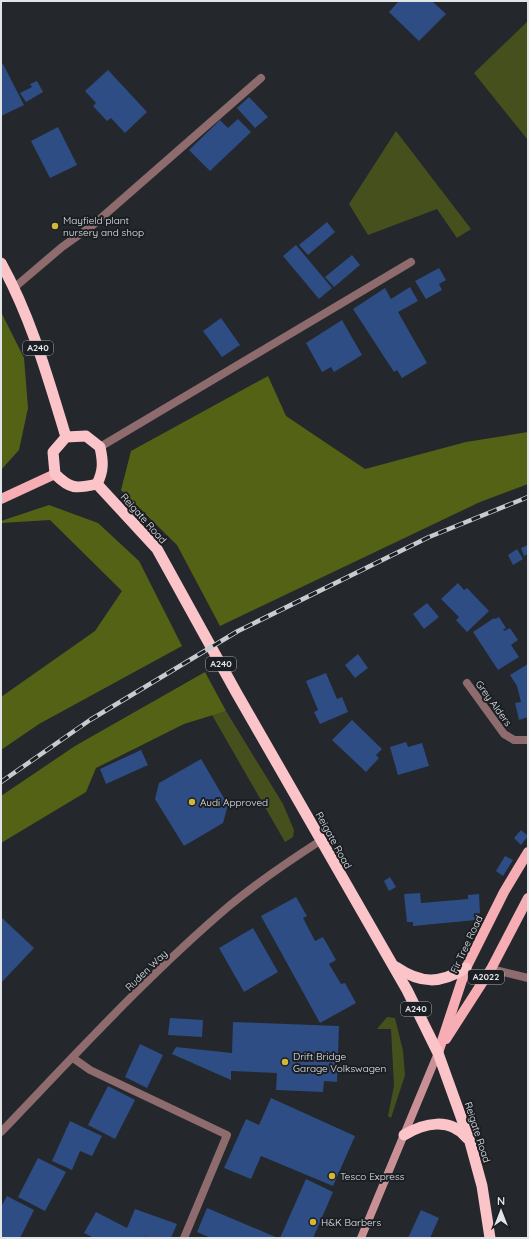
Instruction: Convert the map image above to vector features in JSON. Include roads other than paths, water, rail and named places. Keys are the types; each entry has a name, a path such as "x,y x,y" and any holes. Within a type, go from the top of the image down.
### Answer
{"highway":[{"name":"A240","path":"1,263 15,288 41,356 66,437"},
{"path":"86,436 100,447 103,462 102,473 96,484 80,488 66,485 55,474 53,452 66,437 86,436"},
{"name":"Reigate Road","path":"96,484 157,548 320,841 394,965 438,1053 470,1142 482,1186 490,1238"},
{"path":"394,965 408,975 423,980 452,977 466,968"},
{"path":"404,1135 423,1126 434,1124 446,1125 455,1127 462,1132 470,1142"}],"main road":[{"path":"1,498 55,474"},
{"name":"Fir Tree Road","path":"361,1238 438,1053 466,968 504,892 528,852"},
{"name":"Fir Tree Road","path":"438,1053 491,969 528,898"}],"street":[{"path":"15,288 62,247 93,224 261,78"},
{"path":"100,447 412,262"},
{"name":"Grey Alders","path":"467,683 504,734 514,740 528,740"},
{"name":"Ruden Way","path":"1,1132 142,987 230,906 262,880 320,841"},
{"path":"491,969 528,978"},
{"path":"73,1058 90,1070 227,1135 184,1238"}],"railway":[{"path":"1,782 90,720 238,631 429,537 528,497"}],"place":[{"name":"Mayfield plant nursery and shop","path":"55,226"},
{"name":"Audi Approved","path":"192,802"},
{"name":"Drift Bridge Garage Volkswagen","path":"285,1062"},
{"name":"Tesco Express","path":"332,1176"},
{"name":"H&K Barbers","path":"313,1222"}]}
